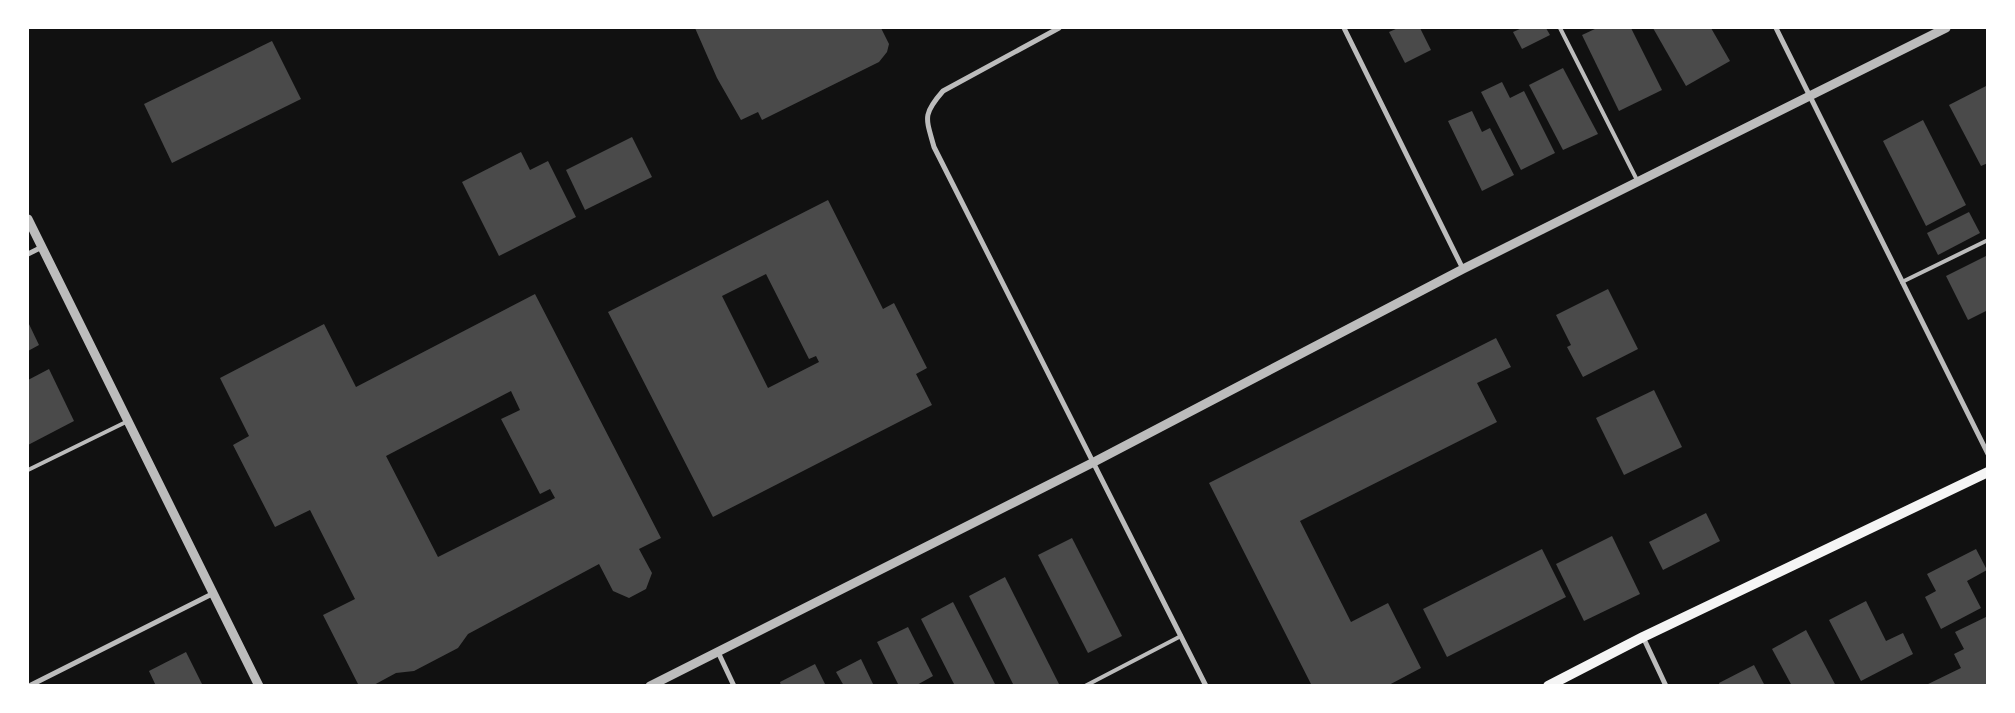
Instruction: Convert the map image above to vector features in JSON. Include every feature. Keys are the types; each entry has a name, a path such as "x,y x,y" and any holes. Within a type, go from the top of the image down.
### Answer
{"main road":[{"path":"1548,686 1643,637 1988,472"}],"street":[{"path":"1059,28 943,91 931,105 926,119 934,147 1206,686"},
{"path":"1344,28 1463,269"},
{"path":"1776,28 1988,454"},
{"path":"650,686 1094,462 1463,269 1639,183 1809,95 1946,28"},
{"path":"28,219 259,686"},
{"path":"28,254 42,247"},
{"path":"29,686 214,593"},
{"path":"1643,637 1666,686"},
{"path":"718,652 734,686"}],"lane":[{"path":"1560,28 1639,183"},
{"path":"1902,282 1988,240"},
{"path":"28,470 128,420"},
{"path":"1085,686 1181,636"}],"building":[{"path":"695,28 881,28 889,44 887,52 879,62 762,120 758,112 741,120 717,78"},
{"path":"1398,28 1420,28 1431,50 1405,63 1389,32"},
{"path":"1522,28 1546,28 1550,35 1522,49 1513,32"},
{"path":"1597,28 1631,28 1662,90 1619,111 1582,35"},
{"path":"1653,28 1711,28 1730,61 1686,86"},
{"path":"272,41 301,99 172,163 144,104"},
{"path":"1563,68 1598,134 1563,150 1529,85"},
{"path":"1502,82 1510,98 1524,91 1555,153 1521,170 1481,92"},
{"path":"1988,85 1988,163 1981,166 1949,105"},
{"path":"1472,111 1482,132 1490,128 1514,175 1482,191 1448,121"},
{"path":"1923,120 1966,205 1926,226 1883,141"},
{"path":"632,137 652,177 585,210 566,170"},
{"path":"521,152 530,170 548,161 576,217 499,256 462,182"},
{"path":"828,200 883,309 894,303 927,368 916,374 932,405 713,517 608,312","holes":["766,274 809,359 816,356 819,362 768,388 722,296"]},
{"path":"1969,212 1980,233 1938,255 1927,233"},
{"path":"1988,255 1988,310 1968,320 1946,276"},
{"path":"1608,289 1638,349 1583,377 1567,347 1571,345 1556,315"},
{"path":"535,294 661,538 639,549 652,573 646,589 629,598 613,591 599,564 468,634 458,648 414,671 396,673 372,686 359,686 323,615 355,599 310,510 275,527 233,445 249,436 220,378 324,324 356,387","holes":["511,391 520,410 501,419 540,494 550,489 555,498 438,557 386,456"]},
{"path":"28,322 39,345 28,351"},
{"path":"1496,338 1511,367 1477,383 1497,422 1300,521 1351,622 1388,603 1421,668 1387,686 1312,686 1209,483"},
{"path":"49,369 74,421 28,445 28,380"},
{"path":"1654,390 1682,447 1624,475 1596,418"},
{"path":"1706,513 1720,541 1663,570 1649,542"},
{"path":"1612,536 1640,594 1584,621 1556,564"},
{"path":"1072,538 1122,636 1088,653 1038,555"},
{"path":"1542,549 1566,597 1447,657 1423,609"},
{"path":"1976,549 1987,570 1967,581 1981,608 1941,629 1925,597 1936,591 1927,574"},
{"path":"1005,577 1060,686 1014,686 969,596"},
{"path":"1866,601 1886,641 1903,633 1913,654 1861,681 1829,620"},
{"path":"953,602 996,686 955,686 921,619"},
{"path":"1988,616 1988,686 1924,686 1961,668 1954,654 1964,649 1955,632"},
{"path":"908,627 933,676 915,686 899,686 877,642"},
{"path":"1806,630 1836,686 1792,686 1772,649"},
{"path":"186,652 203,686 156,686 149,671"},
{"path":"861,659 874,686 844,686 836,672"},
{"path":"815,664 826,686 781,686 780,682"},
{"path":"1754,665 1765,686 1720,686 1719,683"}]}
